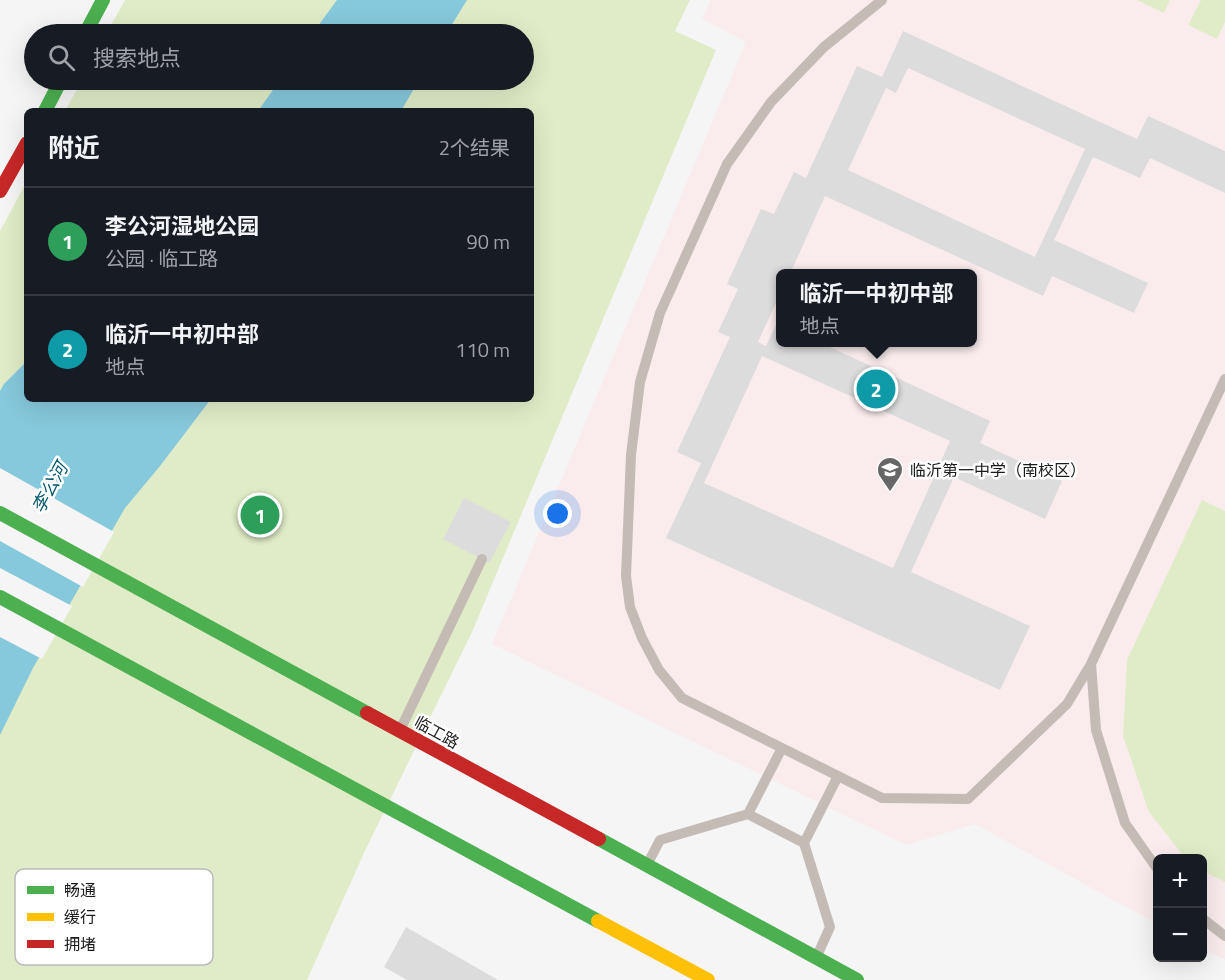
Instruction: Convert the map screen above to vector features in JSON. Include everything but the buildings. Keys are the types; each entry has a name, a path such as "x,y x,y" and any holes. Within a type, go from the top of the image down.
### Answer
{"main road":[{"path":"90,24 103,0"},
{"path":"47,108 56,90"},
{"path":"0,191 24,148"},
{"name":"临工路","path":"0,513 857,980"},
{"path":"0,597 708,980"}],"lane":[{"path":"882,0 824,47 771,102 728,164 660,314 640,382 631,455 626,576 630,607 659,670 682,698 882,798 968,799 1067,704 1091,664 1225,379"},
{"path":"400,731 482,559"},
{"path":"1091,664 1096,730 1125,823 1153,863"},
{"path":"748,814 782,748"},
{"path":"816,957 830,927 804,843 838,776"},
{"path":"646,865 660,840 748,814 804,843"},
{"path":"1207,921 1225,936"}],"shaded area":[{"name":"临沂第一中学（南校区）","path":"711,0 1225,0 1225,960 1207,950 1207,854 1153,854 1153,922 975,824 906,845 492,644 746,42 702,19"}],"green space":[{"path":"125,0 690,0 675,31 716,50 472,632 364,853 307,980 0,980 0,231 24,187 24,402 534,402 534,108 67,108 77,90 534,90 534,24 112,24"},
{"path":"1137,0 1170,0 1164,13"},
{"path":"1201,0 1225,0 1225,22 1217,39 1188,25"},
{"path":"1202,500 1225,511 1225,882 1207,873 1207,854 1182,854 1149,812 1123,736 1127,660"}],"water":[{"path":"337,0 467,0 452,24 319,24"},
{"path":"273,90 413,90 403,108 260,108"},
{"name":"李公河","path":"24,364 24,402 209,402 125,508 33,668 0,735 0,391"}],"pier":[{"path":"0,468 114,532 83,587 0,541"},
{"path":"0,568 72,606 42,659 0,637"}],"traffic: fast":[{"path":"90,24 103,0"},
{"path":"47,108 56,90"},
{"path":"0,513 367,713"},
{"path":"0,597 598,921"},
{"path":"599,839 857,980"}],"traffic: slow":[{"path":"598,921 708,980"}],"traffic: jam":[{"path":"0,191 24,148"},
{"path":"367,713 599,839"}],"place":[{"name":"临沂一中初中部","path":"876,389"},
{"name":"临沂第一中学（南校区）","path":"890,493"},
{"name":"李公河湿地公园","path":"260,515"}]}
